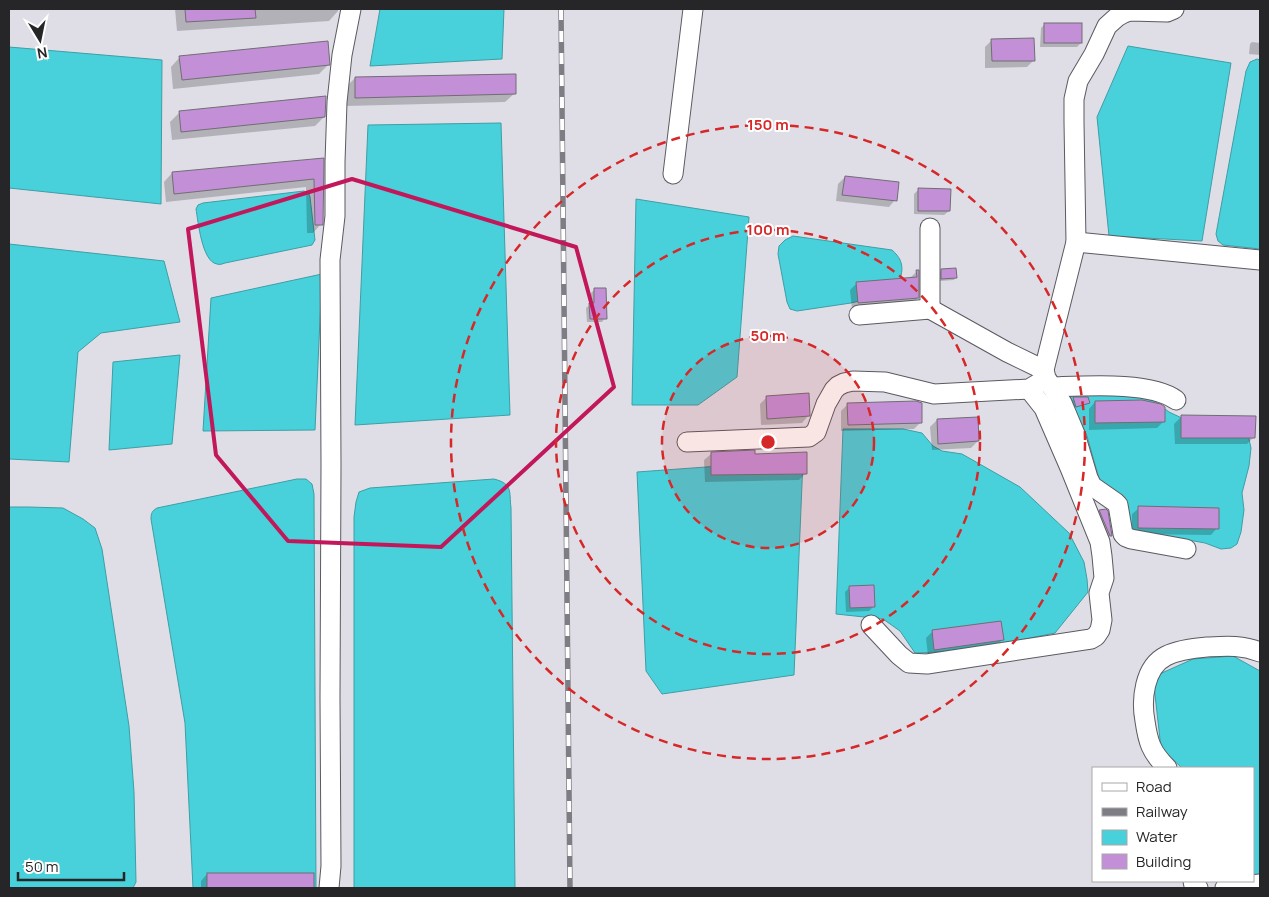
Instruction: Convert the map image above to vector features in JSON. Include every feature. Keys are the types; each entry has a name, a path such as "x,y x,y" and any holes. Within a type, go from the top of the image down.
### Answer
{"street":[{"path":"329,888 331,866 330,260 335,216 337,102 342,55 351,9"},
{"path":"673,174 693,9"},
{"path":"1174,9 1167,12 1130,11 1124,12 1117,17 1107,26 1094,54 1078,81 1074,99 1076,242 1048,378 1062,403 1075,434 1092,486 1118,505 1123,534 1131,539 1186,550"},
{"path":"930,228 930,309"},
{"path":"1076,242 1260,260"},
{"path":"860,315 930,309 1007,352 1048,378 1134,388 1169,395 1176,400"},
{"path":"687,442 809,437 816,432 826,404 834,390 844,383 885,382 934,394 1029,389 1048,378"},
{"path":"871,625 909,663 927,664 1091,639 1096,636 1100,630 1102,620 1099,593 1104,578 1100,542 1044,408 1029,389"},
{"path":"1166,767 1159,761 1152,750 1143,712 1143,698 1148,676 1155,665 1165,656 1197,648 1242,646 1260,652"},
{"path":"1225,888 1260,884"}],"highlighted area":[{"path":"352,179 576,247 614,387 441,547 288,541 216,455 188,229"}],"water":[{"path":"380,9 504,9 502,59 370,66"},
{"path":"1128,46 1231,63 1202,241 1109,236 1097,117"},
{"path":"9,47 162,60 161,204 9,188"},
{"path":"1257,59 1260,60 1260,249 1223,245 1218,241 1216,234 1246,71 1250,62"},
{"path":"501,123 510,415 355,425 368,125"},
{"path":"304,191 310,197 315,240 312,245 220,264 212,262 204,249 196,209 198,205"},
{"path":"636,199 749,217 737,377 698,405 632,405"},
{"path":"793,236 892,250 902,265 896,292 851,303 797,311 790,309 778,254 779,246"},
{"path":"9,244 164,261 180,322 101,333 78,352 69,462 9,459"},
{"path":"322,274 315,430 203,431 211,298"},
{"path":"180,355 172,444 109,450 113,362"},
{"path":"1069,392 1148,396 1169,412 1186,420 1248,435 1251,448 1249,466 1242,493 1244,510 1237,544 1231,548 1221,549 1205,543 1133,530 1100,482 1087,436"},
{"path":"843,429 903,429 922,433 933,446 942,451 962,454 1020,487 1069,533 1084,562 1088,592 1055,633 950,651 915,653 900,631 883,619 836,614"},
{"path":"803,460 794,675 662,694 646,671 637,472"},
{"path":"297,479 306,479 312,484 314,494 316,888 193,888 185,723 151,519 152,514 157,508"},
{"path":"494,479 504,483 509,489 511,508 515,888 354,888 354,517 359,492 370,488"},
{"path":"9,507 63,508 95,528 102,549 129,726 134,792 136,882 133,888 9,888"},
{"path":"1233,656 1260,671 1260,875 1254,876 1254,767 1181,767 1161,748 1153,677 1193,659"}],"building":[{"path":"185,9 255,9 256,18 186,22"},
{"path":"1044,23 1082,23 1082,43 1044,43"},
{"path":"1034,38 1035,61 992,61 991,39"},
{"path":"328,41 330,65 182,80 179,56"},
{"path":"516,74 516,94 355,98 355,77"},
{"path":"326,96 325,117 181,132 179,111"},
{"path":"324,158 323,225 315,225 314,179 174,194 172,172"},
{"path":"845,176 899,182 897,201 842,195"},
{"path":"918,188 951,189 950,211 918,211"},
{"path":"956,268 957,278 941,279 941,269"},
{"path":"916,270 919,270 919,298 858,303 856,282 917,277"},
{"path":"594,288 606,288 607,319 590,319 589,303 594,303"},
{"path":"809,393 810,416 767,419 766,396"},
{"path":"1073,397 1088,397 1090,403 1076,407"},
{"path":"1142,400 1161,404 1165,407 1165,422 1095,423 1095,401"},
{"path":"916,401 922,403 922,423 848,425 847,403"},
{"path":"1181,415 1256,416 1255,438 1181,438"},
{"path":"978,417 979,441 938,444 937,419"},
{"path":"755,450 755,454 807,452 807,474 711,475 711,452"},
{"path":"1138,506 1219,508 1219,529 1138,528"},
{"path":"1106,509 1108,511 1112,536 1110,536 1099,510"},
{"path":"874,585 875,607 850,608 849,586"},
{"path":"1001,621 1004,640 934,650 932,630"},
{"path":"207,873 314,873 314,888 207,888"}],"railway":[{"path":"561,9 570,888"}]}
